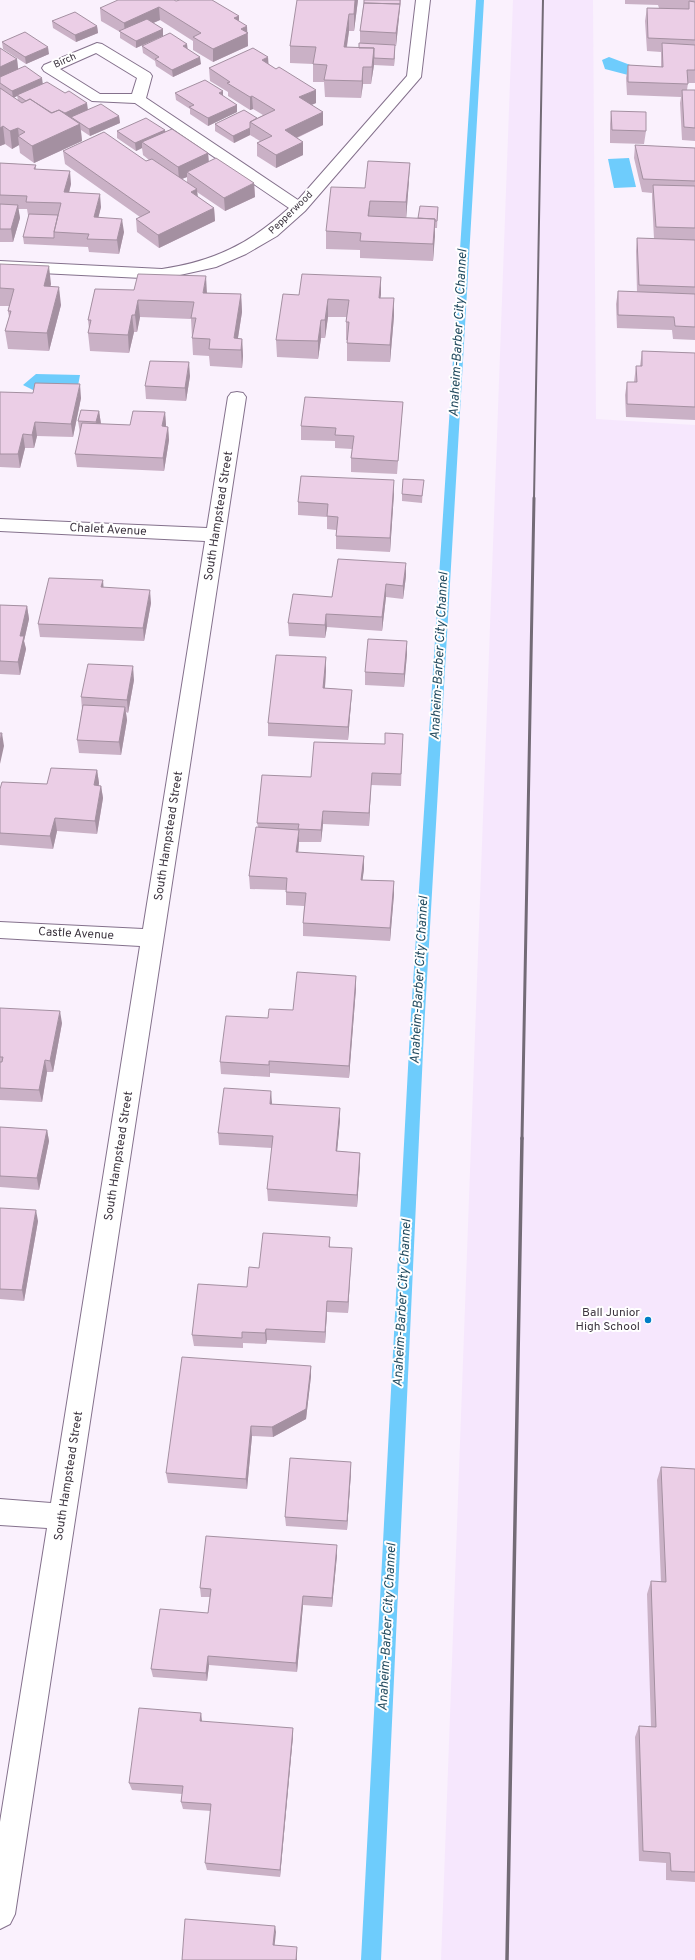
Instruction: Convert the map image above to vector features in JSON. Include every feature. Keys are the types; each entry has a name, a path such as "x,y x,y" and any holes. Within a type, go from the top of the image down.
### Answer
{"street":[{"name":"Pepperwood","path":"0,266 162,274 210,264 240,251 272,233 299,208 414,77 423,0"},
{"name":"Birch","path":"97,47 145,76 138,99 97,98 49,68 97,47"},
{"path":"138,99 299,208"},
{"name":"South Hampstead Street","path":"0,1914 237,397"},
{"name":"Chalet Avenue","path":"0,525 216,535"},
{"name":"Castle Avenue","path":"0,930 153,938"},
{"path":"0,1512 63,1516"}],"shaded area":[{"path":"513,0 593,0 596,419 695,425 695,1960 441,1960"}],"water":[{"path":"609,57 633,66 628,75 605,69 602,60"},
{"path":"629,158 636,187 614,188 608,159"},
{"path":"36,374 80,375 78,386 37,392 23,385"}],"building":[{"path":"118,0 212,0 239,16 234,18 247,26 241,29 248,33 213,49 193,37 201,33 159,7 124,23 100,8"},
{"path":"297,0 355,0 354,14 349,14 344,47 374,48 372,67 363,67 362,81 324,80 327,65 313,64 316,47 290,46"},
{"path":"364,0 400,0 400,4 364,3"},
{"path":"689,1 695,2 695,40 648,38 647,8 689,9"},
{"path":"364,3 400,4 396,33 360,31"},
{"path":"75,12 97,26 75,35 52,21"},
{"path":"147,19 163,29 136,41 119,31"},
{"path":"25,32 48,47 25,57 2,42"},
{"path":"170,33 187,44 183,46 200,57 172,70 155,59 159,57 142,46"},
{"path":"359,43 395,45 394,59 374,58 374,48 359,48"},
{"path":"662,43 695,45 695,70 687,70 688,84 628,82 628,65 663,67"},
{"path":"0,48 17,59 0,67"},
{"path":"253,48 268,57 262,60 276,69 279,67 316,90 299,97 323,112 285,130 303,142 276,155 257,143 272,136 250,122 275,110 227,83 230,82 209,68"},
{"path":"25,66 42,78 12,91 0,83 0,77"},
{"path":"205,80 223,91 219,93 237,105 208,118 189,107 194,105 175,93"},
{"path":"47,82 65,93 69,91 87,103 65,113 59,110 52,113 30,99 26,101 17,95"},
{"path":"0,88 22,103 30,99 51,113 59,110 80,124 32,146 18,136 25,132 18,128 10,131 3,126 0,128"},
{"path":"682,90 695,90 695,128 684,127"},
{"path":"101,104 119,116 89,129 71,117"},
{"path":"244,110 257,118 250,122 250,128 233,136 215,124"},
{"path":"611,111 646,112 646,131 612,130"},
{"path":"146,118 165,130 135,143 117,131"},
{"path":"172,129 208,153 178,167 142,142"},
{"path":"104,132 146,161 152,159 197,189 191,192 214,208 158,235 136,219 150,212 63,151"},
{"path":"635,145 695,148 695,181 643,179"},
{"path":"216,158 254,183 224,198 187,172"},
{"path":"368,161 410,163 406,202 370,201 368,216 435,219 433,244 360,241 361,233 326,231 331,187 365,188"},
{"path":"0,163 36,165 34,169 70,171 64,192 100,194 94,217 122,219 117,240 87,239 89,234 54,232 61,203 26,202 27,196 0,195"},
{"path":"653,185 695,186 695,228 656,227"},
{"path":"0,204 18,205 11,229 0,229"},
{"path":"420,206 438,207 437,221 435,221 435,219 418,218"},
{"path":"29,214 58,215 54,238 23,237"},
{"path":"637,238 695,240 695,287 639,285"},
{"path":"0,264 49,266 44,286 59,287 47,333 5,331 11,311 8,311 14,289 0,288"},
{"path":"138,274 206,276 203,293 241,294 234,338 242,339 241,350 209,349 210,339 192,338 196,318 191,318 194,302 138,300 135,315 132,315 128,335 88,333 91,320 88,320 95,289 134,290"},
{"path":"302,274 381,277 379,298 394,298 390,345 347,343 349,322 346,322 349,300 328,299 325,320 321,320 318,341 276,340 283,294 299,295"},
{"path":"618,291 695,294 695,327 675,326 674,317 618,315"},
{"path":"642,351 695,353 695,407 627,404 627,382 637,382 636,366 642,366"},
{"path":"150,361 189,362 185,388 145,386"},
{"path":"35,383 80,384 71,424 35,422 32,435 23,434 18,454 0,454 0,392 33,393"},
{"path":"305,397 403,402 398,461 351,458 354,436 335,435 336,428 301,426"},
{"path":"81,410 99,411 96,422 78,421"},
{"path":"133,411 165,412 162,426 168,427 163,458 75,454 82,423 130,425"},
{"path":"301,476 394,480 390,538 336,536 338,517 327,516 328,504 298,502"},
{"path":"403,479 424,480 422,496 402,494"},
{"path":"338,559 406,563 403,586 386,584 382,617 326,614 325,625 288,623 293,594 332,597"},
{"path":"49,578 103,580 101,587 150,590 143,628 38,624"},
{"path":"0,605 27,606 20,636 24,636 18,662 0,661"},
{"path":"368,639 407,641 404,674 365,672"},
{"path":"276,655 326,657 323,688 352,690 348,727 268,723"},
{"path":"88,664 133,666 127,700 81,697"},
{"path":"83,705 125,707 119,742 77,740"},
{"path":"385,733 403,734 401,774 372,773 369,813 323,811 321,830 298,829 299,824 257,823 262,775 311,777 314,742 385,744"},
{"path":"51,768 97,770 94,785 101,786 95,821 55,818 50,836 0,833 0,789 2,782 47,784"},
{"path":"256,827 299,830 296,852 364,856 361,880 394,881 390,928 303,923 306,893 286,892 287,878 249,876"},
{"path":"297,972 356,976 349,1066 269,1061 269,1065 220,1062 226,1016 268,1018 269,1009 293,1010"},
{"path":"0,1008 60,1011 50,1061 45,1060 39,1090 0,1088 0,1062 2,1062 3,1057 0,1057"},
{"path":"224,1088 271,1091 270,1104 340,1108 336,1151 360,1153 357,1195 267,1189 273,1136 218,1133"},
{"path":"0,1127 47,1130 37,1178 0,1176"},
{"path":"0,1208 36,1210 22,1290 0,1289"},
{"path":"263,1233 330,1237 329,1247 352,1248 348,1302 327,1301 325,1332 266,1329 265,1333 242,1332 242,1338 192,1335 198,1284 247,1287 249,1267 259,1268"},
{"path":"182,1357 311,1366 306,1409 272,1427 251,1426 246,1479 166,1473"},
{"path":"290,1458 351,1462 347,1521 285,1517"},
{"path":"661,1467 695,1469 695,1872 671,1871 670,1853 643,1851 639,1726 656,1727 651,1581 666,1582"},
{"path":"206,1536 337,1545 332,1598 303,1596 296,1663 208,1656 206,1673 151,1669 160,1609 208,1613 211,1589 200,1588"},
{"path":"139,1708 201,1713 200,1721 293,1728 280,1870 205,1863 211,1804 181,1802 183,1786 129,1783"},
{"path":"185,1919 275,1926 273,1945 297,1947 296,1960 182,1960"}],"waterway":[{"name":"Anaheim-Barber City Channel","path":"371,1960 417,1030 480,0"}],"railway":[{"path":"534,499 543,0"},
{"path":"522,1139 534,498"},
{"path":"507,1960 522,1138"}],"place":[{"name":"Ball Junior High School","path":"648,1320"}]}
